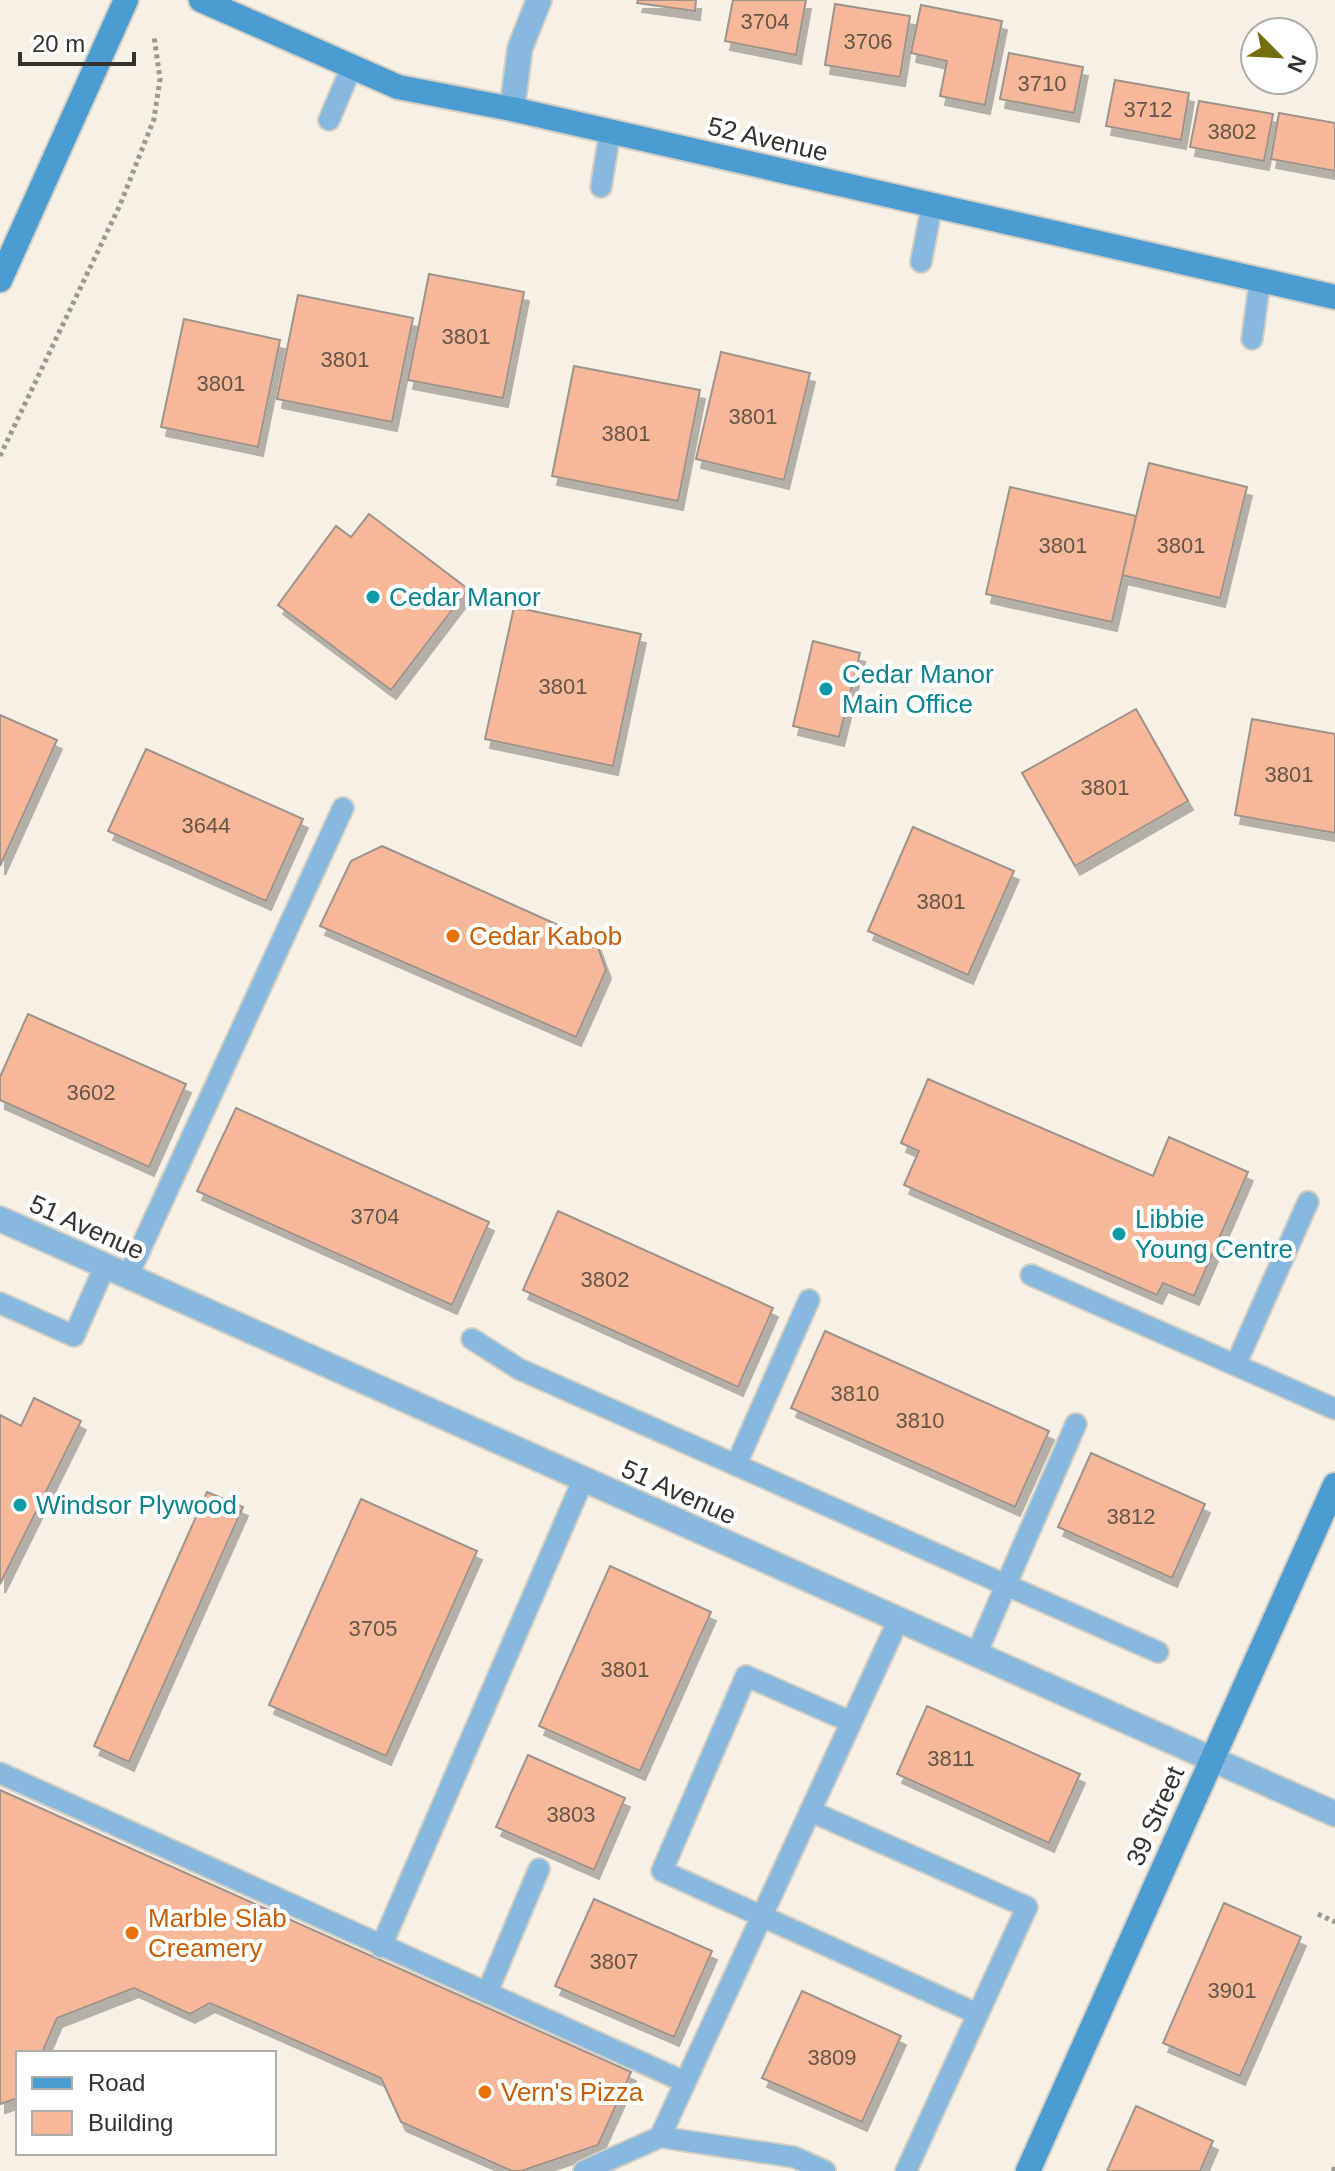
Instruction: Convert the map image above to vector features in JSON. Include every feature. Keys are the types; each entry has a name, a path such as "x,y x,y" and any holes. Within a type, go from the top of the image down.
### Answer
{"street":[{"path":"0,280 126,0"},
{"name":"52 Avenue","path":"201,0 398,87 512,109 1335,297"},
{"path":"512,109 520,48 539,0"},
{"name":"51 Avenue","path":"0,1219 1335,1814"},
{"name":"39 Street","path":"1028,2171 1335,1485"}],"lane":[{"path":"329,120 352,66"},
{"path":"601,187 610,131"},
{"path":"921,262 932,205"},
{"path":"1252,339 1260,280"},
{"path":"128,1276 343,808"},
{"path":"1236,1364 1308,1202"},
{"path":"0,1303 74,1336 105,1266"},
{"path":"1031,1275 1335,1409"},
{"path":"736,1465 809,1300"},
{"path":"472,1339 519,1369 1158,1652"},
{"path":"976,1655 1076,1424"},
{"path":"381,1947 583,1480"},
{"path":"660,2137 898,1621"},
{"path":"851,1722 746,1676 662,1871 978,2014"},
{"path":"0,1773 685,2082"},
{"path":"810,1811 1027,1907 906,2171"},
{"path":"487,1993 539,1869"},
{"path":"584,2171 660,2137 794,2157 825,2171"}],"path":[{"path":"0,456 120,205 154,119 160,79 154,36"},
{"path":"1318,1914 1335,1922"}],"building":[{"path":"638,0 696,0 695,11 637,3"},
{"path":"733,0 806,0 796,55 725,41"},
{"path":"835,4 910,16 900,77 825,65"},
{"path":"921,5 1002,21 985,105 940,96 947,61 911,53"},
{"path":"1009,53 1083,67 1074,113 1000,99"},
{"path":"1115,80 1189,93 1181,140 1106,126"},
{"path":"1199,101 1273,114 1264,161 1190,147"},
{"path":"1279,113 1335,123 1335,171 1271,159"},
{"path":"429,274 524,292 503,398 408,380"},
{"path":"298,295 413,318 392,422 277,399"},
{"path":"184,319 280,340 258,447 161,427"},
{"path":"721,352 810,373 784,480 696,459"},
{"path":"574,366 700,390 678,501 552,476"},
{"path":"1149,463 1247,487 1220,598 1122,575"},
{"path":"1010,487 1136,516 1112,622 986,594"},
{"name":"Cedar Manor","path":"369,514 468,589 391,690 278,605 336,526 351,537"},
{"name":"Cedar Manor","path":"514,607 641,634 613,766 485,739"},
{"name":"Cedar Manor Main Office","path":"813,641 860,653 839,737 793,726"},
{"path":"1136,709 1188,801 1075,866 1022,773"},
{"path":"0,715 57,740 0,866"},
{"path":"1252,719 1335,734 1335,833 1235,815"},
{"path":"146,749 303,819 266,901 108,831"},
{"path":"913,827 1014,871 968,975 868,931"},
{"path":"382,846 596,942 606,970 576,1037 320,926 351,861"},
{"path":"28,1014 186,1084 149,1167 0,1100 0,1077"},
{"name":"Libbie Young Centre","path":"928,1079 1153,1176 1169,1137 1248,1172 1194,1296 1163,1283 1157,1295 904,1185 919,1151 901,1143"},
{"path":"236,1108 489,1222 452,1305 197,1191"},
{"path":"558,1211 773,1308 738,1387 523,1290"},
{"path":"825,1331 1049,1431 1015,1507 791,1408"},
{"name":"Windsor Plywood","path":"34,1398 81,1421 0,1584 0,1415 21,1426"},
{"path":"1091,1453 1205,1504 1172,1578 1058,1527"},
{"path":"207,1492 243,1507 129,1762 94,1746"},
{"path":"361,1499 477,1551 386,1756 269,1705"},
{"path":"610,1566 711,1612 640,1771 539,1726"},
{"path":"927,1706 1080,1774 1049,1843 897,1774"},
{"path":"528,1755 625,1798 594,1870 496,1827"},
{"path":"0,1790 631,2072 598,2145 521,2171 512,2171 401,2122 381,2078 210,2003 190,2014 134,1988 57,2018 43,2051 16,2051 16,2099 0,2104"},
{"path":"594,1899 712,1951 674,2037 555,1986"},
{"path":"1224,1903 1301,1937 1240,2076 1163,2043"},
{"path":"802,1991 901,2036 862,2122 762,2078"},
{"path":"1136,2106 1213,2141 1200,2171 1107,2171"}],"place":[{"name":"Cedar Manor","path":"373,597"},
{"name":"Cedar Manor Main Office","path":"826,689"},
{"name":"Cedar Kabob","path":"453,936"},
{"name":"Libbie Young Centre","path":"1119,1234"},
{"name":"Windsor Plywood","path":"20,1505"},
{"name":"Marble Slab Creamery","path":"132,1933"},
{"name":"Vern's Pizza","path":"485,2092"}]}
